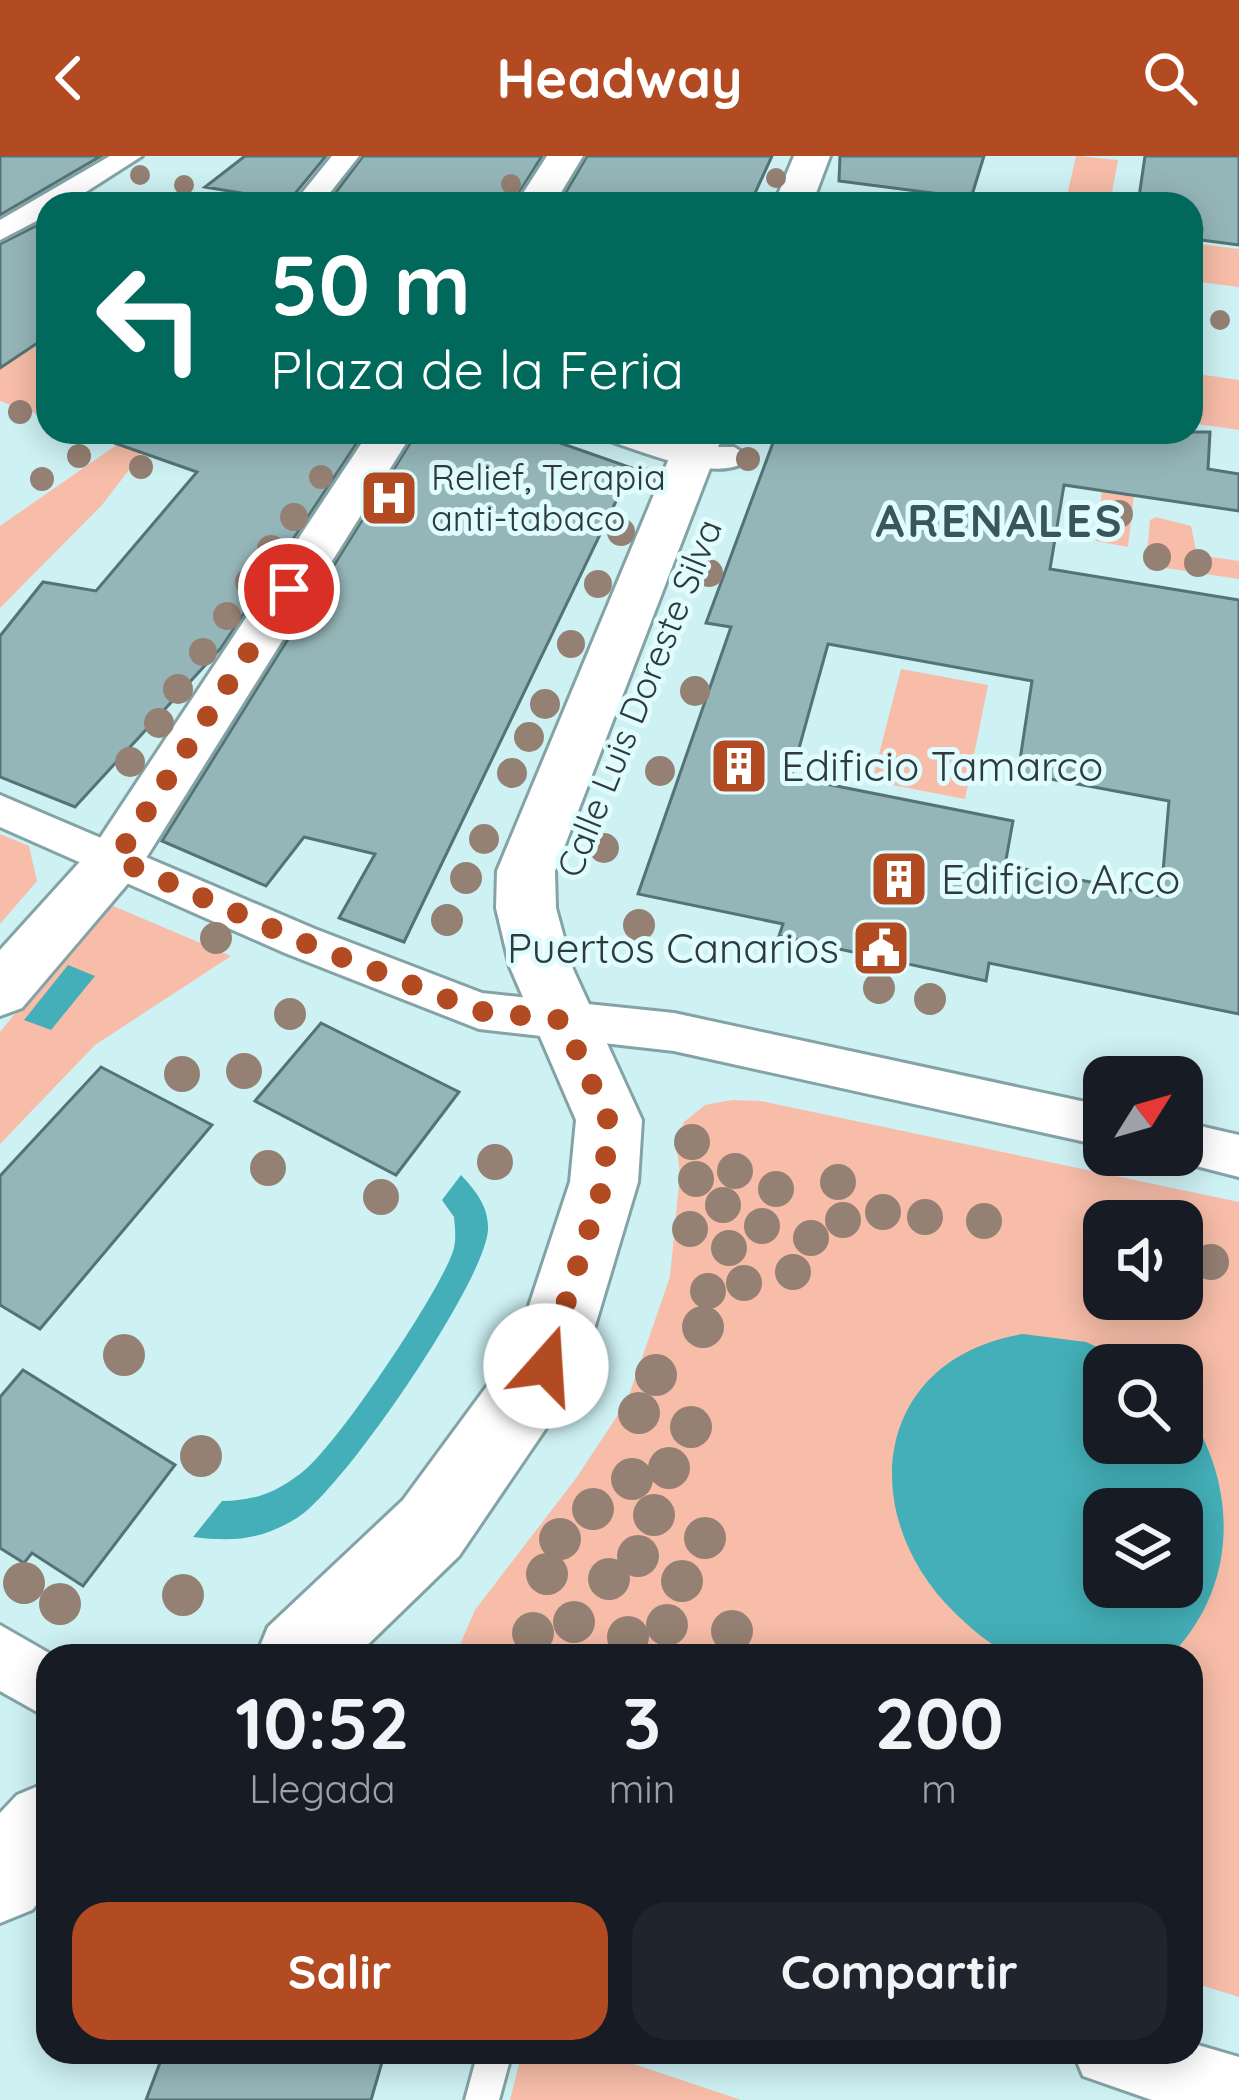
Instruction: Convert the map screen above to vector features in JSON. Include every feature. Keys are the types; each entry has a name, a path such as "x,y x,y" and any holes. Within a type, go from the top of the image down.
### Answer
{"street":[{"path":"64,192 129,156"},
{"path":"317,192 346,156"},
{"path":"542,192 565,156"},
{"path":"798,192 812,156"},
{"path":"836,192 850,156"},
{"path":"3,226 36,208"},
{"path":"3,226 36,236"},
{"path":"0,991 116,859 383,444"},
{"name":"Calle Luis Doreste Silva","path":"552,994 571,860 718,445"},
{"path":"0,810 300,941 478,1011 552,994 674,1033 1083,1121"},
{"path":"310,1644 431,1528 546,1366 604,1182 608,1120 552,994"},
{"path":"1203,1148 1239,1156"},
{"path":"0,1655 36,1680"},
{"path":"1147,2064 1239,2092"}],"lane":[{"path":"482,2100 491,2064"}],"shaded area":[{"path":"1076,156 1118,160 1112,192 1068,192"},
{"path":"1203,244 1239,249 1239,287 1203,282"},
{"path":"36,344 36,414 0,401 0,368"},
{"path":"1203,375 1239,380 1239,430 1203,425"},
{"path":"118,444 149,444 102,505 0,608 0,526"},
{"path":"1102,491 1134,495 1128,547 1096,541"},
{"path":"1156,517 1191,526 1197,555 1239,561 1239,579 1146,565 1150,520"},
{"path":"901,669 988,685 965,799 872,781"},
{"path":"0,834 29,846 37,881 0,924"},
{"path":"111,905 231,956 95,1045 0,1144 0,1032 100,910"},
{"path":"761,1101 1083,1169 1083,1176 1116,1176 1239,1202 1239,1997 1203,1986 1203,1644 460,1644 475,1610 577,1477 627,1401 670,1277 680,1173 676,1143 684,1122 705,1105"},
{"path":"519,2064 634,2064 741,2100 510,2100"}],"water":[{"path":"68,965 95,976 51,1030 24,1020"},
{"path":"461,1175 486,1214 488,1230 481,1256 438,1337 376,1429 318,1500 297,1518 247,1538 193,1537 222,1501 267,1493 306,1469 363,1399 408,1333 452,1254 454,1217 442,1200"},
{"path":"1023,1334 1090,1344 1083,1344 1083,1464 1203,1464 1203,1438 1214,1465 1224,1532 1220,1564 1210,1596 1195,1626 1180,1644 994,1644 984,1638 956,1614 924,1575 902,1533 893,1489 895,1447 908,1408 934,1375 972,1349"}],"building":[{"path":"0,156 101,156 36,192 0,215"},
{"path":"245,156 326,156 296,192 205,187"},
{"path":"363,156 542,156 520,192 336,192"},
{"path":"587,156 772,156 756,192 566,192"},
{"path":"840,156 984,156 973,192 924,192 839,181"},
{"path":"1145,156 1239,156 1239,245 1203,240 1203,192 1140,192"},
{"path":"36,226 36,344 0,368 0,244"},
{"path":"1203,432 1210,432 1208,469 1239,474 1239,511 1064,485 1050,569 1239,600 1239,1014 989,963 986,981 779,936 783,924 638,894 731,627 706,623 773,444 1203,444","holes":["828,644 1032,681 1018,773 1169,801 1161,896 1005,865 1013,821 791,777"]},
{"path":"117,444 356,444 221,648 75,807 0,777 0,636 43,582 96,591 197,472"},
{"path":"410,444 563,444 632,468 404,942 339,918 375,854 304,837 266,886 162,841"},
{"path":"321,1023 459,1092 396,1175 255,1101"},
{"path":"101,1067 212,1125 40,1329 0,1305 0,1176"},
{"path":"23,1370 175,1465 83,1586 32,1553 24,1563 0,1548 0,1397"},
{"path":"160,2064 382,2064 371,2100 146,2100"}],"place":[{"name":"Relief, Terapia anti-tabaco","path":"389,498"},
{"name":"Edificio Tamarco","path":"739,766"},
{"name":"Edificio Arco","path":"899,879"},
{"name":"Puertos Canarios","path":"881,948"}],"district":[{"name":"ARENALES","path":"1000,521"}],"route":[{"path":"289,589 116,859 300,941 478,1011 563,1020 608,1120 607,1152 604,1182 546,1366"}]}
